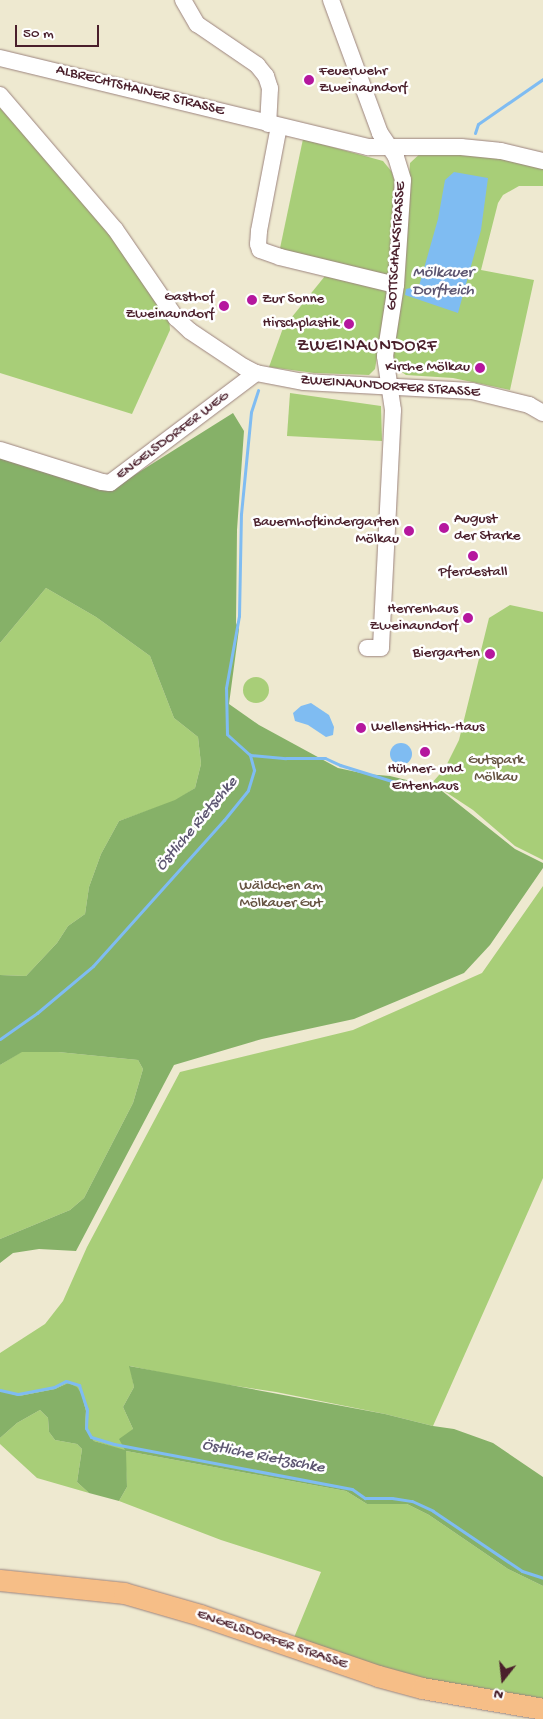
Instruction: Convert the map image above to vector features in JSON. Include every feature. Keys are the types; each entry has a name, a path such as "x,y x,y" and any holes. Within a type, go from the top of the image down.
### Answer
{"main road":[{"name":"ENGELSDORFER STRASSE","path":"0,1580 124,1592 200,1615 378,1676 422,1688 543,1709"}],"street":[{"path":"183,0 197,24 257,65 266,76 270,88 274,125 259,231 258,244 260,250 280,257 396,285"},
{"name":"GOTTSCHALKSTRASSE","path":"331,0 380,133 390,146 401,168 403,180 396,285 385,356 394,410 381,648 367,648"},
{"name":"ALBRECHTSHAINER STRASSE","path":"0,58 368,147 461,147 501,151 543,160"},
{"name":"ZWEINAUNDORFER STRASSE","path":"0,95 115,229 176,318 205,341 256,373 304,382 472,391 529,405 543,414"},
{"name":"ENGELSDORFER WEG","path":"0,450 110,483 256,373"}],"green space":[{"path":"0,108 113,232 169,317 170,330 132,414 0,373"},
{"path":"303,139 383,161 392,172 396,187 390,281 279,253"},
{"path":"424,150 460,152 543,165 543,186 519,186 503,195 498,203 481,270 534,280 510,390 453,378 406,375 396,368 393,353 401,301 410,163"},
{"path":"325,276 388,290 375,369 369,375 314,373 269,367 283,328"},
{"path":"290,393 381,406 382,441 287,436"},
{"name":"Wäldchen am Mölkauer Gut","path":"233,413 244,431 237,530 236,623 239,629 229,704 259,725 338,768 366,774 390,776 419,783 432,783 515,849 543,863 543,868 490,945 464,973 354,1019 262,1039 174,1065 76,1251 39,1249 13,1253 0,1263 0,1239 70,1210 84,1198 133,1103 143,1069 138,1060 58,1052 22,1052 0,1065 0,975 26,976 57,943 68,926 85,914 89,887 101,854 119,821 175,800 195,788 201,764 198,737 174,718 150,656 96,617 46,588 0,643 0,454 112,489"},
{"path":"46,588 96,617 150,656 174,718 198,737 201,764 195,788 175,801 119,821 101,854 89,887 85,914 68,926 57,943 26,976 0,975 0,643"},
{"name":"Gutspark Mölkau","path":"510,605 543,612 543,860 515,846 473,810 432,783 445,768 459,740 489,618"},
{"path":"256,677 265,681 269,690 265,699 256,703 247,699 243,690 247,681"},
{"path":"543,886 543,1178 433,1426 385,1414 276,1392 196,1380 130,1366 134,1387 123,1407 133,1429 126,1451 346,1491 367,1504 407,1504 429,1515 508,1569 543,1586 543,1702 425,1682 293,1640 321,1572 221,1540 119,1501 127,1487 125,1451 94,1441 85,1428 86,1411 82,1395 68,1383 55,1389 19,1396 3,1393 0,1391 0,1353 45,1324 63,1301 87,1247 180,1072 353,1030 482,973"},
{"path":"21,1052 58,1052 138,1060 143,1069 133,1103 84,1198 70,1210 0,1239 0,1065"},
{"path":"129,1366 385,1414 433,1426 454,1429 493,1443 543,1477 543,1586 508,1569 429,1515 407,1504 367,1504 346,1491 126,1451 127,1487 119,1501 89,1493 77,1482 82,1449 77,1444 55,1440 49,1432 48,1418 40,1410 17,1423 0,1438 0,1391 19,1396 55,1389 68,1383 77,1387 82,1395 86,1411 85,1428 94,1441 125,1450 119,1439 133,1429 123,1407 134,1387"},
{"path":"40,1410 48,1418 49,1432 55,1440 77,1444 82,1449 77,1482 89,1493 37,1478 0,1444 0,1438 17,1423"}],"water":[{"name":"Mölkauer Dorfteich","path":"454,172 488,178 481,230 458,313 405,295 406,289 419,286 438,219 445,180"},
{"path":"311,703 329,715 334,727 333,735 326,737 308,725 295,721 293,713 301,706"},
{"path":"401,743 409,746 412,754 409,762 401,765 393,762 390,754 393,746"}],"waterway":[{"name":"Östliche Rietschke","path":"475,133 478,124 543,79"},
{"name":"Östliche Rietschke","path":"0,1039 37,1013 93,966 224,820 248,790 254,770 250,755 227,734 226,688 239,616 241,514 251,412 258,390"},
{"name":"Östliche Rietzschke","path":"250,755 286,758 325,758 340,765 408,786"},
{"name":"Östliche Rietzschke","path":"0,1390 18,1394 54,1387 66,1381 79,1385 87,1409 86,1428 91,1437 114,1444 352,1489 365,1498 392,1498 412,1501 433,1511 522,1571 543,1578"}],"place":[{"name":"Feuerwehr Zweinaundorf","path":"309,80"},
{"name":"Zur Sonne","path":"252,300"},
{"name":"Gasthof Zweinaundorf","path":"224,306"},
{"name":"Hirschplastik","path":"349,324"},
{"name":"Kirche Mölkau","path":"480,368"},
{"name":"August der Starke","path":"444,528"},
{"name":"Bauernhofkindergarten Mölkau","path":"409,531"},
{"name":"Pferdestall","path":"473,556"},
{"name":"Herrenhaus Zweinaundorf","path":"468,618"},
{"name":"Biergarten","path":"490,654"},
{"name":"Wellensittich-Haus","path":"361,728"},
{"name":"Hühner- und Entenhaus","path":"425,752"}],"district":[{"name":"ZWEINAUNDORF","path":"367,347"}]}
